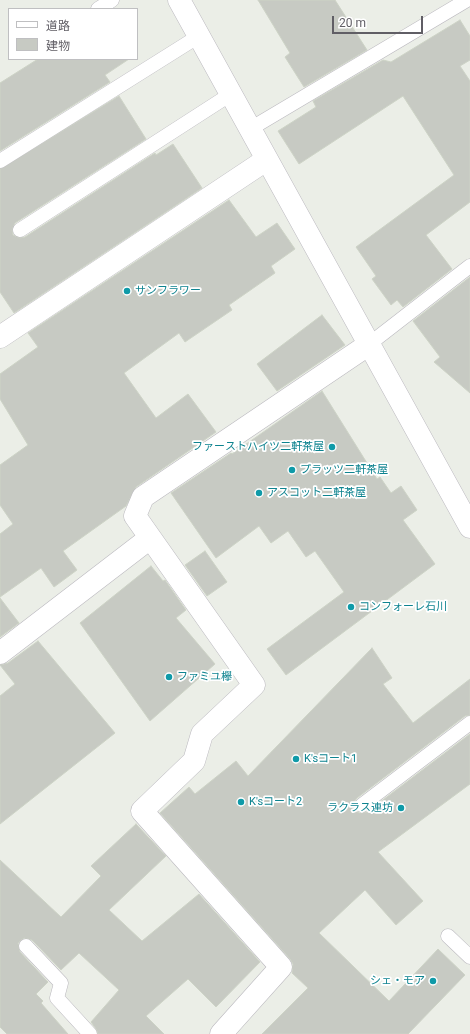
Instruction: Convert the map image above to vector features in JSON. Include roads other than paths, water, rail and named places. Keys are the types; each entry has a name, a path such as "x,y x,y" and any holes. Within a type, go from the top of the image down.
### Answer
{"street":[{"path":"179,0 368,345 470,527"},
{"path":"0,337 266,160"},
{"path":"221,1034 281,967 142,811 194,761 202,734 254,686 135,516 142,497 368,345"},
{"path":"0,653 150,538"}],"lane":[{"path":"100,8 112,0"},
{"path":"250,130 467,0"},
{"path":"0,161 199,36"},
{"path":"20,230 231,94"},
{"path":"368,345 470,266"},
{"path":"362,805 470,723"},
{"path":"448,936 470,958"},
{"path":"26,946 61,983 57,998 90,1034"}],"place":[{"name":"サンフラワー","path":"127,291"},
{"name":"ファーストハイツ二軒茶屋","path":"332,447"},
{"name":"プラッツ二軒茶屋","path":"292,470"},
{"name":"アスコット二軒茶屋","path":"259,493"},
{"name":"コンフォーレ石川","path":"351,607"},
{"name":"ファミユ欅","path":"169,677"},
{"name":"K'sコート1","path":"296,759"},
{"name":"K'sコート2","path":"241,802"},
{"name":"ラクラス連坊","path":"401,808"},
{"name":"シェ・モア","path":"433,981"}]}
